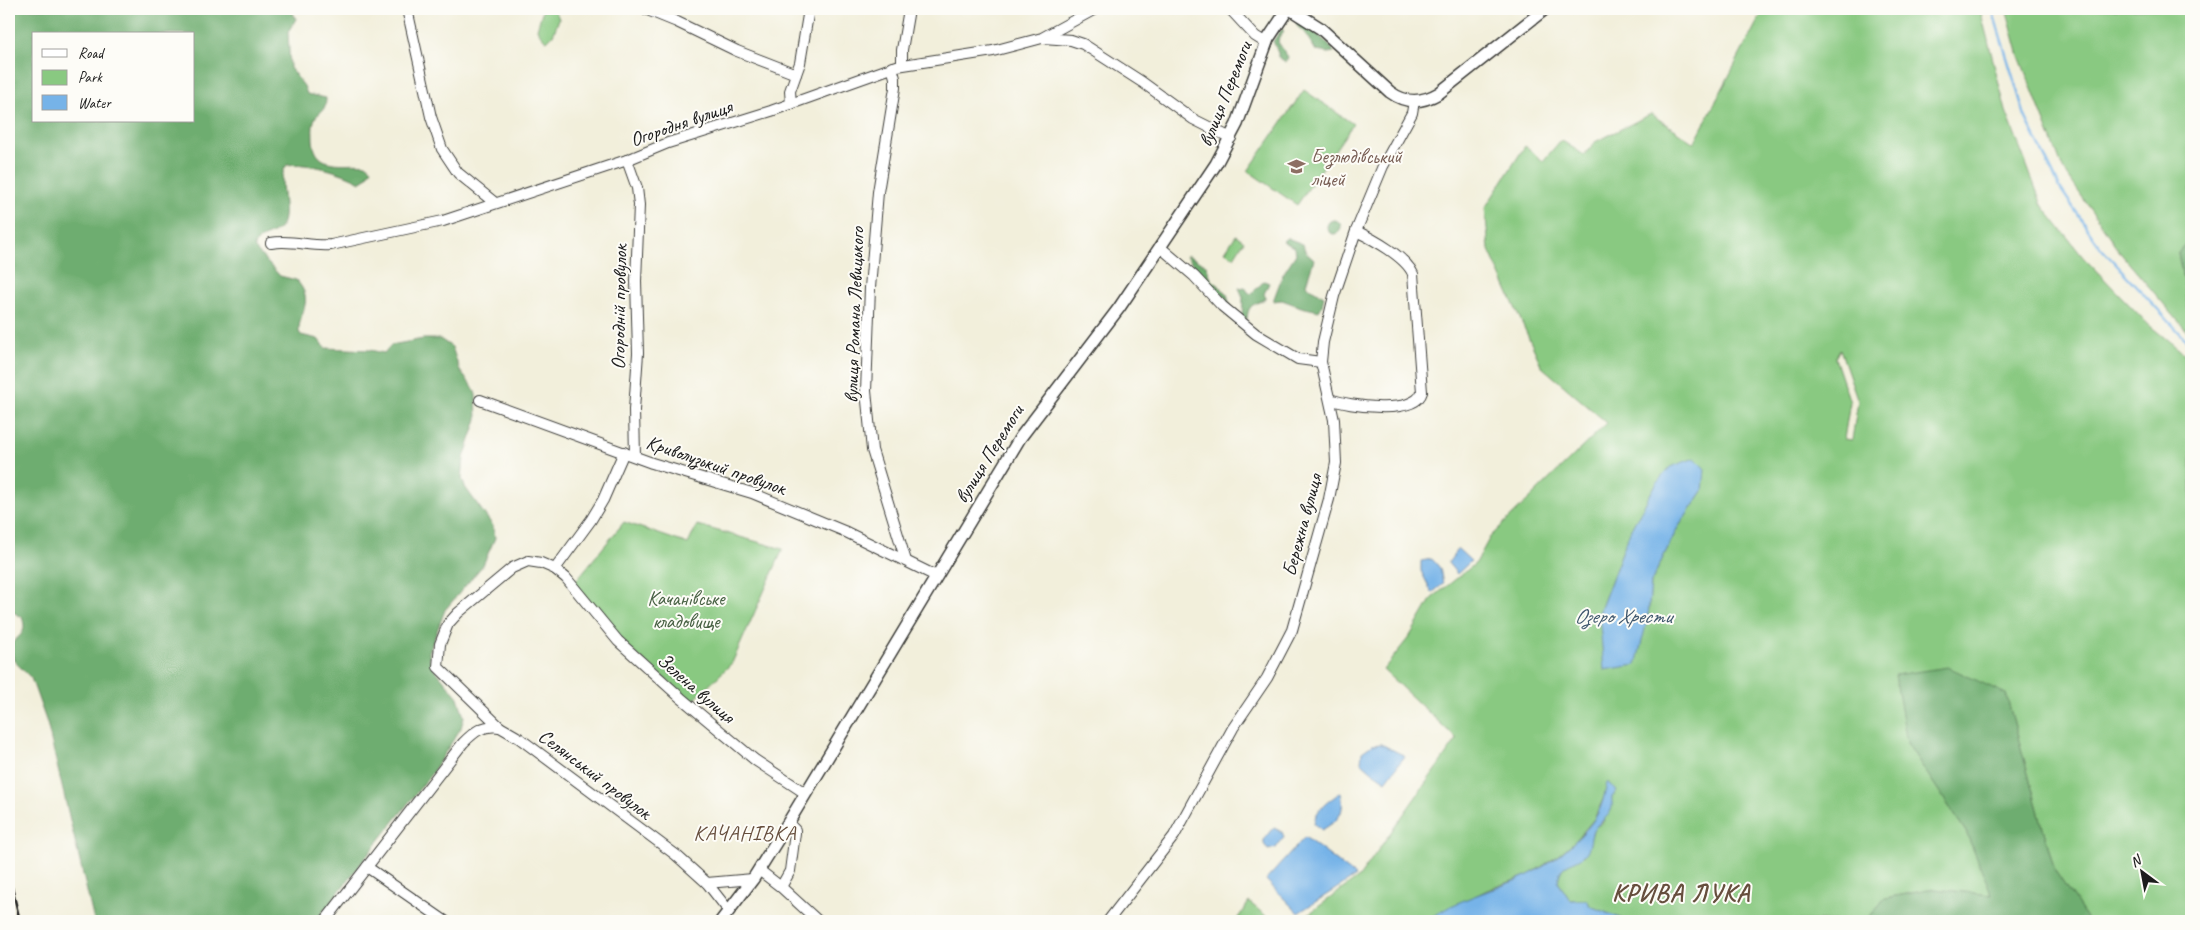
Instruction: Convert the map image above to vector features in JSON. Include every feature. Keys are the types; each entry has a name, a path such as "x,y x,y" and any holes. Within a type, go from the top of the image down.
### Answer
{"street":[{"path":"407,9 431,117 442,150 458,173 495,203"},
{"path":"645,9 737,51 796,74"},
{"path":"791,104 790,91 802,56 809,9"},
{"name":"вулиця Романа Левицького","path":"906,561 872,450 866,391 870,288 878,192 896,88 897,66 902,50 909,9"},
{"name":"Огородня вулиця","path":"272,243 282,241 320,246 336,244 443,221 627,160 668,143 791,104 897,66 993,51 1042,38 1095,9"},
{"path":"1230,9 1255,36 1266,43"},
{"name":"вулиця Перемоги","path":"721,921 756,874 788,823 1024,432 1119,308 1210,174 1230,138 1266,43 1289,9 1320,28 1390,92 1414,102"},
{"path":"1414,102 1431,98 1447,87 1545,9"},
{"path":"1042,38 1070,40 1083,44 1142,82 1193,119 1230,138"},
{"name":"Бережна вулиця","path":"1108,921 1174,836 1233,728 1267,678 1292,630 1333,480 1336,443 1330,399 1321,362 1321,349 1334,296 1356,231 1383,166 1412,113 1414,102"},
{"name":"Огородній провулок","path":"627,160 638,188 639,205 636,281 638,354 634,410 635,456"},
{"path":"1330,399 1354,406 1398,406 1414,403 1419,399 1422,392 1413,274 1407,265 1383,246 1356,231"},
{"path":"1160,247 1194,276 1222,306 1260,336 1298,359 1321,362"},
{"name":"Криволузький провулок","path":"480,400 635,456 760,496 844,531 936,576"},
{"path":"555,570 600,506 624,452"},
{"name":"Зелена вулиця","path":"438,667 440,644 448,624 500,576 528,561 542,563 566,578 628,651 755,760 805,793"},
{"name":"Селянський провулок","path":"438,667 500,727 519,738 657,842 707,883 729,911"},
{"path":"325,921 462,743 481,728 492,725 500,727"},
{"path":"781,887 790,871 795,833 795,830 788,823"},
{"path":"367,867 445,921"},
{"path":"707,883 756,874 781,887 818,921"}],"green space":[{"path":"9,9 291,9 296,19 288,32 290,68 304,86 307,94 326,98 325,107 313,123 315,150 319,157 325,161 341,164 366,164 372,169 365,179 360,182 325,169 295,164 287,165 282,177 283,222 281,227 274,233 257,241 254,245 255,249 280,276 296,280 302,287 305,294 305,306 299,325 301,335 318,339 325,348 370,350 384,353 391,345 423,339 440,339 452,347 460,371 474,389 476,395 477,419 464,458 462,479 465,487 493,526 495,538 483,565 445,610 429,652 430,662 433,667 458,697 464,717 461,728 432,773 316,921 94,921 47,723 31,678 14,661 11,650 12,643 24,629 22,617 9,610"},
{"path":"543,9 555,9 559,19 553,35 547,41 537,29"},
{"path":"1764,9 1980,9 2006,111 2042,205 2083,257 2149,325 2191,359 2191,921 2089,921 2055,871 2006,694 1907,743 1966,832 1993,895 1934,889 1885,898 1866,921 1627,921 1590,906 1587,900 1570,900 1558,882 1563,867 1585,855 1594,828 1603,822 1612,796 1615,795 1608,782 1605,795 1594,819 1575,841 1556,857 1529,875 1487,890 1426,921 1299,921 1359,877 1457,739 1383,670 1410,636 1432,598 1476,563 1490,537 1607,423 1542,367 1489,250 1485,208 1525,146 1543,161 1561,140 1584,155 1595,142 1651,114 1694,143","holes":["1840,349 1858,401 1852,440 1844,439 1850,402 1835,358","1656,484 1703,491 1677,529 1651,582 1648,617 1599,613 1631,529"]},
{"path":"2006,9 2191,9 2191,238 2178,253 2191,322 2191,336 2122,255 2063,169 2019,56"},
{"path":"1297,21 1318,35 1334,52 1316,51 1305,33 1297,26"},
{"path":"1282,29 1284,31 1279,37 1278,42 1288,57 1286,62 1278,57 1273,41"},
{"path":"1304,90 1353,124 1297,205 1248,171"},
{"path":"1331,220 1337,220 1341,227 1337,234 1331,234 1327,230 1327,224"},
{"path":"1236,235 1244,241 1234,257 1225,252"},
{"path":"1287,238 1303,244 1305,251 1314,259 1306,284 1309,288 1324,296 1319,311 1282,300 1273,301 1283,274 1296,254 1295,248 1283,241"},
{"path":"2191,238 2191,322 2178,253"},
{"path":"1186,256 1206,265 1211,279 1227,294 1230,306 1223,295 1200,273"},
{"path":"1264,281 1269,283 1264,294 1266,298 1251,307 1247,319 1242,317 1243,297 1239,288 1245,287 1251,294"},
{"name":"Качанівське кладовище","path":"624,522 688,544 697,525 783,549 732,663 692,702 625,645 574,583"},
{"path":"1948,667 2006,694 2055,871 2089,921 1866,921 1885,898 1934,889 1992,895 1966,832 1907,743 1895,675"},
{"path":"1249,902 1272,921 1236,921"}],"water":[{"name":"Озеро Хрести","path":"1695,458 1705,469 1703,491 1677,529 1651,582 1648,617 1636,665 1604,670 1599,613 1631,529 1656,484 1670,467"},
{"path":"1458,549 1471,561 1457,574 1448,563"},
{"path":"1432,559 1440,568 1443,584 1432,593 1421,571 1421,561"},
{"path":"1381,744 1405,756 1386,781 1361,762 1362,752 1372,745"},
{"path":"1607,782 1617,791 1612,797 1611,810 1593,831 1586,853 1562,869 1558,882 1570,900 1587,900 1590,906 1627,921 1426,921 1437,913 1463,901 1537,871 1555,858 1582,834 1595,818 1603,800"},
{"path":"1341,792 1342,806 1340,815 1333,823 1322,830 1314,824 1317,814 1323,806"},
{"path":"1274,828 1282,832 1284,837 1276,848 1268,850 1264,840"},
{"path":"1305,837 1356,876 1298,913 1266,880"}],"waterway":[{"path":"1992,9 2025,116 2060,188 2100,247 2191,345"}],"railway":[{"path":"9,875 20,921"}],"place":[{"name":"Безлюдівський ліцей","path":"1297,167"}],"district":[{"name":"КАЧАНІВКА","path":"745,833"},
{"name":"КРИВА ЛУКА","path":"1681,893"}]}
